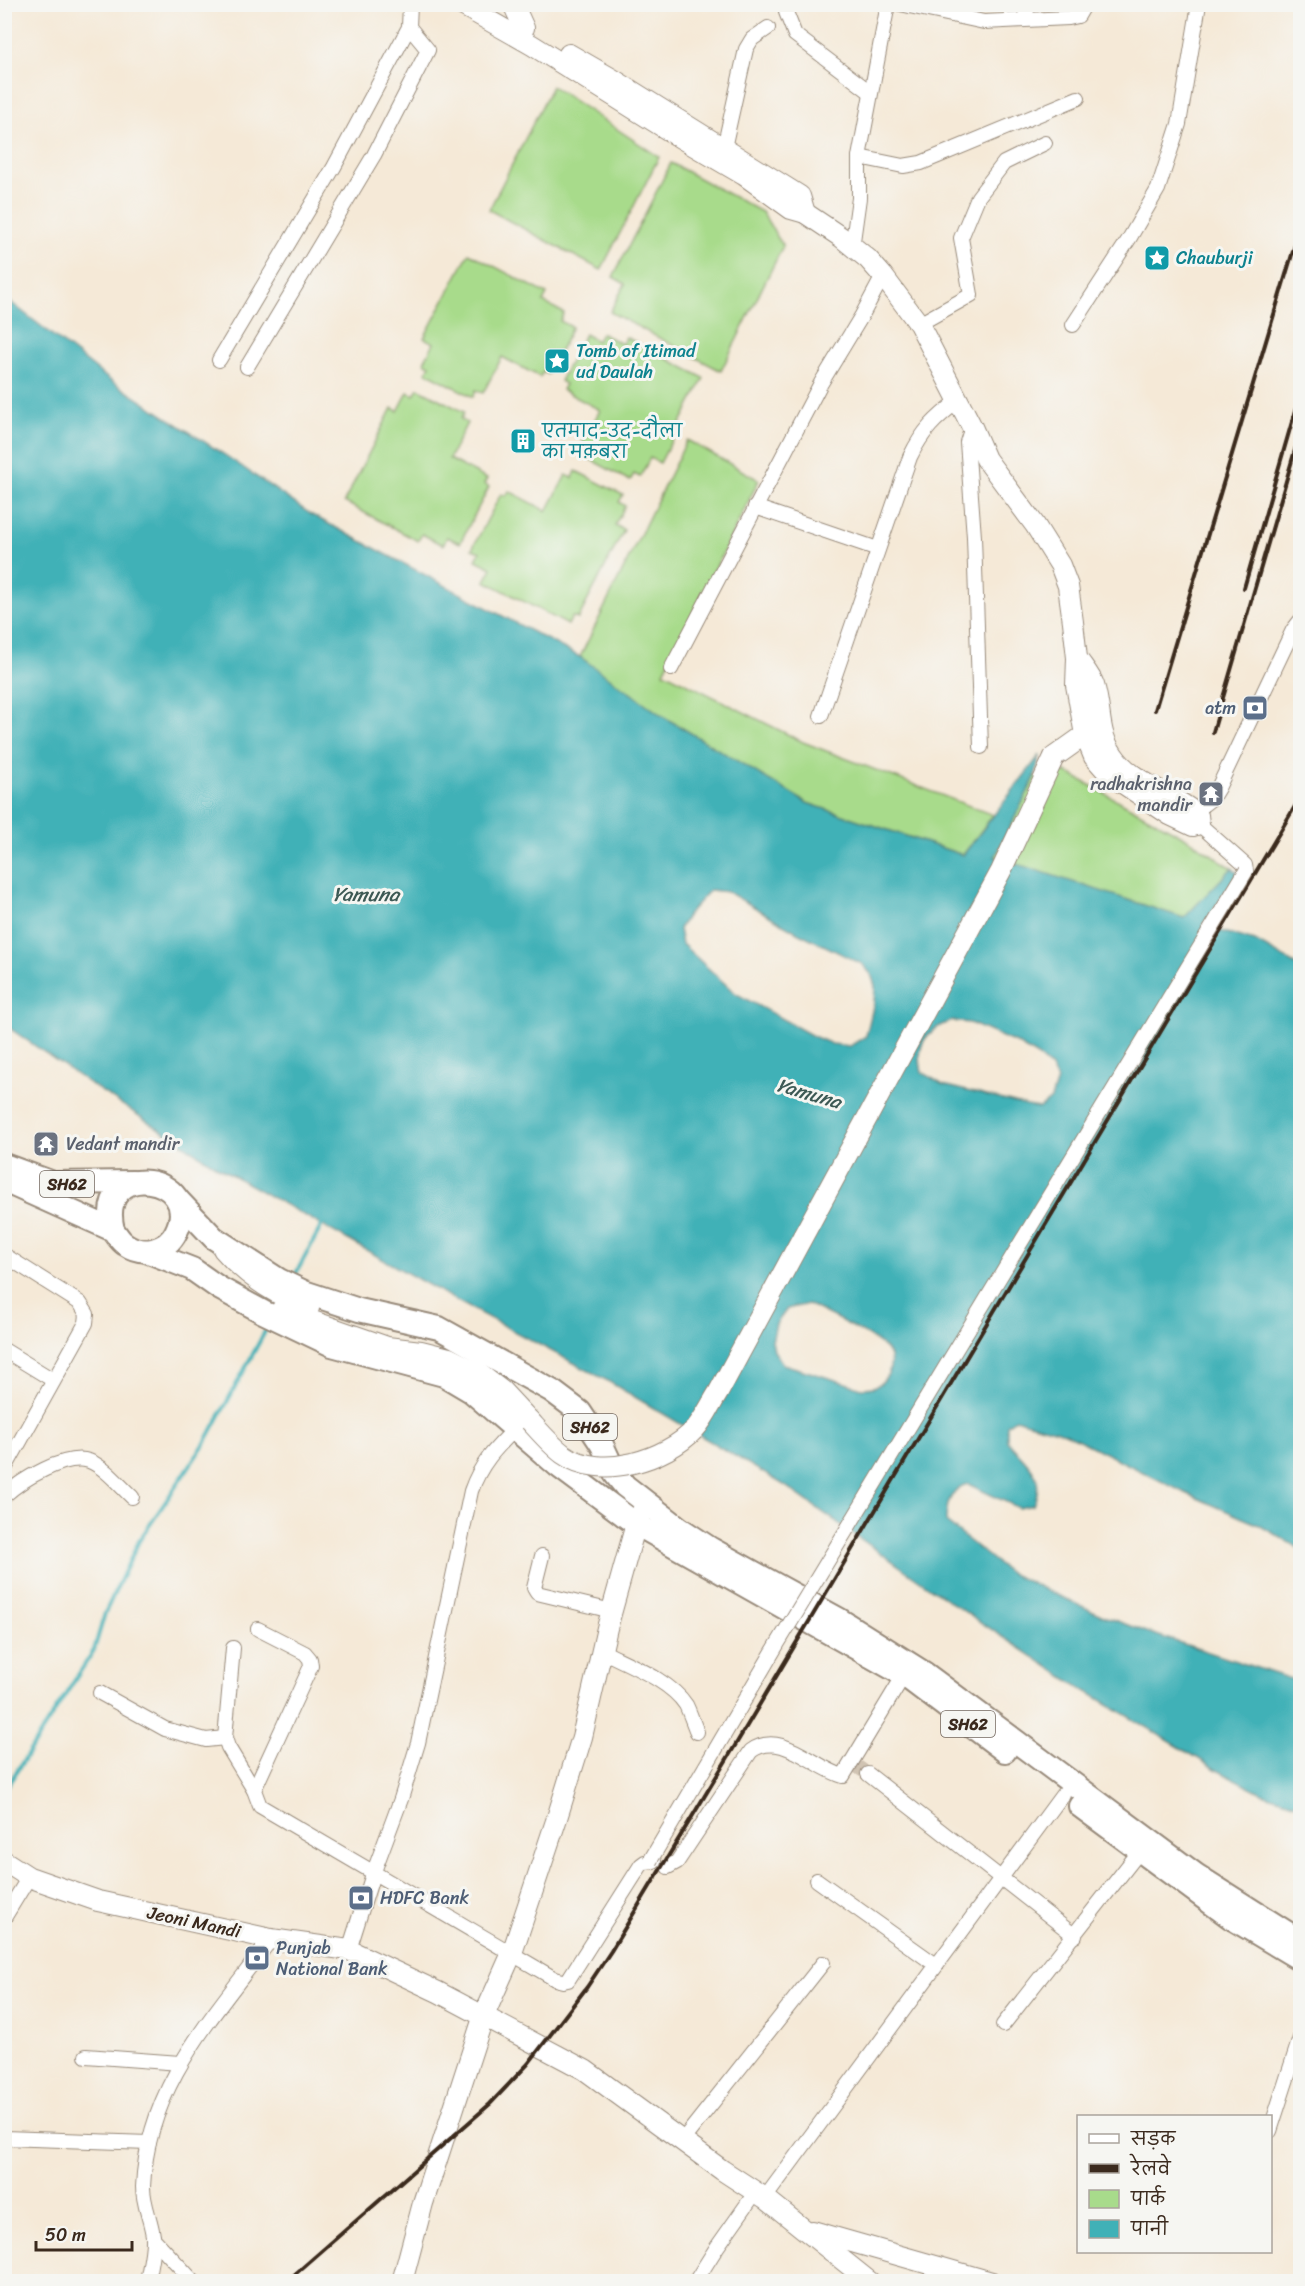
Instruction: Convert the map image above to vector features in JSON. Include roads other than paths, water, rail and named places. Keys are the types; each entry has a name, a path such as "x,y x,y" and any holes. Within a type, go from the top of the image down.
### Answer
{"main road":[{"path":"460,4 532,45 744,175 790,209 805,213 841,237 868,259 919,324 986,459 1035,525 1060,565 1068,586 1077,658 1094,685 1093,732 1108,747 1135,783 1187,806 1197,818"},
{"path":"487,4 616,81 800,196 805,213"},
{"path":"513,4 524,28"},
{"path":"295,1308 421,1351 449,1358 477,1372 502,1391 523,1425 564,1455 585,1464 597,1466 630,1464 666,1452 695,1428 718,1393 1001,871 1054,757 1093,732"},
{"name":"SH62","path":"4,1165 53,1183 133,1182"},
{"path":"145,1180 157,1182 168,1188 177,1198 180,1216 176,1234 158,1248 146,1251 134,1249 123,1243 113,1230 110,1218 112,1206 117,1195 133,1182 145,1180"},
{"name":"SH62","path":"4,1181 113,1230"},
{"name":"SH62","path":"177,1198 270,1296 295,1308 359,1310 439,1328 552,1391 580,1412 602,1445 616,1475 625,1486 646,1503 711,1549 840,1620 924,1672 1196,1875 1243,1907 1300,1941"},
{"name":"SH62","path":"146,1251 192,1269 219,1288 270,1296 295,1308 332,1345 444,1375 471,1391 523,1425 557,1465 636,1524 904,1676 1139,1852 1230,1917 1300,1959"},
{"path":"402,2282 423,2203 483,2018 512,1953 579,1747 612,1611 636,1524 646,1503"},
{"name":"Jeoni Mandi","path":"4,1861 29,1877 98,1901 271,1939 349,1950 438,1992 483,2018 585,2070 805,2229 870,2282"},
{"path":"805,2229 992,2282"}],"street":[{"path":"219,360 334,166 409,27 410,4"},
{"path":"852,248 859,198 859,157 888,4"},
{"path":"900,4 984,22 1078,16 1085,4"},
{"path":"1024,19 1029,4"},
{"path":"1073,325 1129,239 1158,189 1179,124 1199,4"},
{"path":"786,12 795,35 870,92"},
{"path":"247,368 374,155 428,50 409,27"},
{"path":"724,148 746,49 752,39 768,28"},
{"path":"859,157 903,166 921,163 1078,98"},
{"path":"919,324 971,295 961,238 978,197 1004,162 1045,143"},
{"path":"671,669 821,383 883,276"},
{"path":"821,716 910,457 918,439 932,422 958,400"},
{"path":"972,428 967,442 974,537 981,747"},
{"path":"755,507 879,549"},
{"path":"233,1648 225,1738 254,1790 260,1806 555,1979 568,1980 641,1865 652,1861 778,1643 1246,871 1245,866 1197,818 1218,788 1293,630 1300,621"},
{"path":"4,1255 85,1307 87,1314 86,1323 4,1470"},
{"path":"4,1350 53,1380"},
{"path":"349,1950 418,1743 471,1491 477,1473 488,1457 523,1425"},
{"path":"7,1489 67,1460 76,1458 90,1461 132,1497"},
{"path":"542,1556 534,1588 537,1593 612,1611"},
{"path":"254,1790 311,1666 310,1659 305,1653 258,1629"},
{"path":"602,1651 665,1686 685,1705 697,1732"},
{"path":"668,1867 677,1862 751,1751 759,1745 769,1743 803,1754 843,1776 904,1676"},
{"path":"100,1694 165,1729 206,1740 225,1738"},
{"path":"868,1774 1075,1936"},
{"path":"695,2282 717,2247 760,2196 1002,1878 1063,1794"},
{"path":"1003,2025 1139,1852"},
{"path":"4,1918 29,1877"},
{"path":"817,1880 936,1965"},
{"path":"147,2282 153,2238 143,2187 149,2143 158,2112 180,2063 198,2034 271,1939"},
{"path":"682,2141 824,1963"},
{"path":"1272,2125 1300,2038"},
{"path":"86,2056 180,2063"},
{"path":"4,2138 149,2143"},
{"path":"153,2238 194,2282"}],"water":[{"name":"Yamuna","path":"4,297 111,381 312,515 580,657 664,717 807,803 963,855 1040,755 1035,777 995,857 1184,918 1232,868 1238,873 1203,926 1255,941 1300,967 1300,1549 1259,1525 1181,1491 1065,1433 1015,1419 1007,1425 1007,1441 1028,1463 1036,1477 1038,1485 1033,1505 1019,1508 968,1484 957,1489 950,1499 946,1522 1008,1572 1048,1591 1106,1617 1147,1632 1300,1682 1300,1805 1262,1793 1219,1771 1076,1685 959,1608 784,1485 606,1380 457,1301 218,1167 93,1086 5,1025","holes":["710,890 728,892 797,932 862,964 871,974 875,986 874,1003 866,1036 850,1046 832,1044 813,1036 735,993 682,944 679,929 689,913","951,1021 970,1023 1016,1043 1039,1057 1051,1068 1057,1080 1051,1099 1040,1108 1027,1106 943,1085 922,1072 920,1053 925,1039","808,1304 874,1340 888,1352 891,1363 888,1374 877,1386 862,1388 783,1364 774,1351 772,1341 776,1324 787,1309"]}],"waterway":[{"path":"294,1277 323,1223"},
{"path":"4,1791 94,1650 105,1613 139,1541 205,1443 269,1324"}],"tunnel":[{"path":"852,1763 868,1774"}],"railway":[{"path":"1155,710 1300,228"},
{"path":"1244,588 1300,394"},
{"path":"1213,732 1300,433"},
{"path":"286,2282 490,2104 528,2064 587,1987 736,1744 1300,798"}],"place":[{"name":"Chauburji","path":"1157,258"},
{"name":"Tomb of Itimad ud Daulah","path":"557,361"},
{"name":"एतमाद-उद-दौला का मक़बरा","path":"523,441"},
{"name":"atm","path":"1255,708"},
{"name":"radhakrishna mandir","path":"1211,794"},
{"name":"Vedant mandir","path":"46,1144"},
{"name":"HDFC Bank","path":"361,1898"},
{"name":"Punjab National Bank","path":"257,1958"}]}
